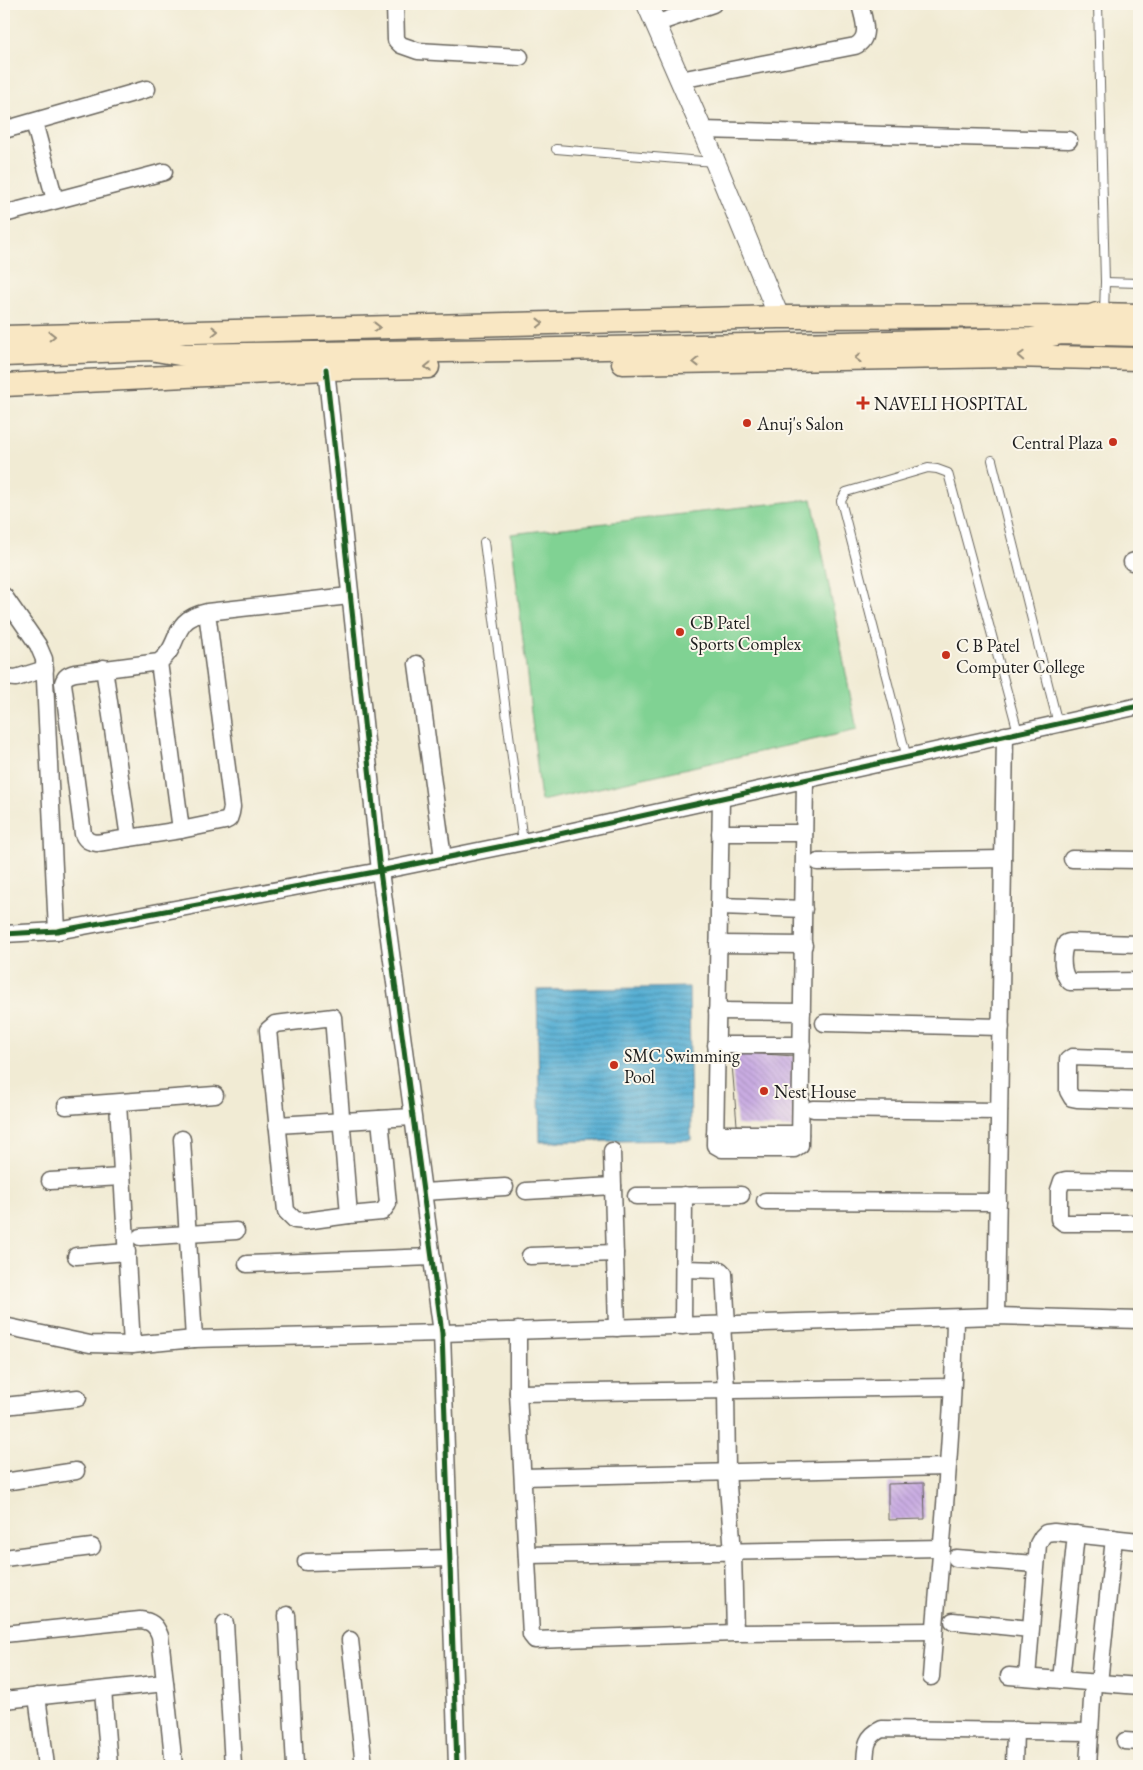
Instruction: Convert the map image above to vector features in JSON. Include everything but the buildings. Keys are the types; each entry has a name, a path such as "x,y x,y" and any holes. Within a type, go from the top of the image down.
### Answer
{"main road":[{"path":"4,337 778,317 1139,315"},
{"path":"4,355 150,349 185,355 510,350 1032,339 1060,333 1139,335"},
{"path":"1032,339 1059,346 1139,349"},
{"path":"4,371 153,363 185,355"},
{"path":"4,385 326,369 1008,356 1139,359"}],"street":[{"path":"395,4 396,40 401,46 418,51 520,57"},
{"path":"647,4 702,130 778,317"},
{"path":"656,24 713,4"},
{"path":"680,80 855,46 860,43 865,35 860,4"},
{"path":"4,130 147,90"},
{"path":"34,122 55,200"},
{"path":"702,130 1069,140"},
{"path":"4,214 164,172"},
{"path":"326,369 380,871 442,1333 457,1766"},
{"path":"207,612 232,813 225,822 97,843 90,842 85,839 83,834 63,683 64,678 68,675 104,668 159,662 167,654 183,624 189,618 207,612 350,595"},
{"path":"4,596 41,650 45,669 57,931"},
{"path":"159,662 181,830"},
{"path":"417,664 443,858"},
{"path":"104,668 129,838"},
{"path":"4,677 16,678 45,669"},
{"path":"4,934 57,931 380,871 524,842 1139,706"},
{"path":"996,1316 1003,859 1012,734"},
{"path":"721,798 715,1145 722,1149 794,1149 800,1144 804,945 804,780"},
{"path":"720,833 804,833"},
{"path":"818,862 1003,859"},
{"path":"1072,859 1139,860"},
{"path":"719,906 804,909"},
{"path":"1139,944 1069,942 1066,944 1064,952 1064,973 1070,982 1139,982"},
{"path":"718,944 804,945"},
{"path":"717,1011 802,1012"},
{"path":"349,1215 333,1016 275,1024 268,1030 286,1211 295,1220 305,1221 382,1212 388,1204 380,1119"},
{"path":"824,1023 1001,1027"},
{"path":"716,1045 802,1045"},
{"path":"1139,1059 1072,1057 1068,1060 1068,1091 1072,1098 1077,1100 1139,1101"},
{"path":"66,1106 215,1095"},
{"path":"118,1103 132,1345"},
{"path":"814,1110 999,1111"},
{"path":"277,1125 412,1116"},
{"path":"182,1139 194,1339"},
{"path":"612,1151 617,1328"},
{"path":"50,1181 122,1177"},
{"path":"1139,1180 1066,1180 1062,1181 1059,1190 1059,1219 1064,1223 1139,1223"},
{"path":"423,1192 505,1186"},
{"path":"526,1191 613,1186"},
{"path":"636,1196 741,1194"},
{"path":"683,1326 684,1195"},
{"path":"765,1201 998,1202"},
{"path":"140,1237 236,1231"},
{"path":"76,1256 126,1252"},
{"path":"530,1256 615,1253"},
{"path":"247,1264 432,1258"},
{"path":"684,1269 720,1270 724,1274 727,1472 736,1633"},
{"path":"4,1326 90,1344 132,1345 194,1339 996,1316 1139,1320"},
{"path":"931,1677 942,1548 955,1318"},
{"path":"518,1330 518,1393 531,1635 535,1640 736,1633 934,1631"},
{"path":"518,1393 952,1387"},
{"path":"4,1406 78,1398"},
{"path":"523,1477 947,1467"},
{"path":"4,1482 76,1471"},
{"path":"1027,1677 1035,1564 1038,1544 1042,1537 1054,1532 1139,1541"},
{"path":"1061,1680 1076,1534"},
{"path":"1088,1766 1089,1732 1114,1538"},
{"path":"4,1558 92,1547"},
{"path":"527,1555 942,1548"},
{"path":"306,1562 450,1558"},
{"path":"956,1558 1035,1564"},
{"path":"287,1615 295,1766"},
{"path":"4,1634 140,1620 148,1621 157,1628 160,1636 174,1766"},
{"path":"953,1621 1030,1629"},
{"path":"225,1623 233,1766"},
{"path":"350,1640 364,1766"},
{"path":"1009,1676 1139,1686"},
{"path":"4,1700 165,1683"},
{"path":"103,1690 109,1766"},
{"path":"37,1696 46,1766"},
{"path":"865,1766 868,1740 873,1733 882,1729 1089,1732"},
{"path":"1014,1766 1015,1730"}],"lane":[{"path":"1098,4 1105,282 1104,314"},
{"path":"556,149 714,162"},
{"path":"1105,282 1139,283"},
{"path":"992,460 1058,724"},
{"path":"907,758 841,501 846,492 928,468 948,473 1012,734"},
{"path":"484,542 524,842"}],"green space":[{"name":"CB Patel Sports Complex","path":"812,499 857,730 541,801 511,534"}],"water":[{"name":"SMC Swimming Pool","path":"689,987 691,1140 540,1142 537,990"}],"cycle path":[{"path":"326,369 380,871 442,1333 457,1766"},
{"path":"4,934 57,931 380,871 523,842 1139,706"}],"place":[{"name":"NAVELI HOSPITAL","path":"863,403"},
{"name":"Anuj's Salon","path":"747,423"},
{"name":"Central Plaza","path":"1113,442"},
{"name":"CB Patel Sports Complex","path":"680,632"},
{"name":"C B Patel Computer College","path":"946,655"},
{"name":"SMC Swimming Pool","path":"614,1065"},
{"name":"Nest House","path":"764,1091"}]}
